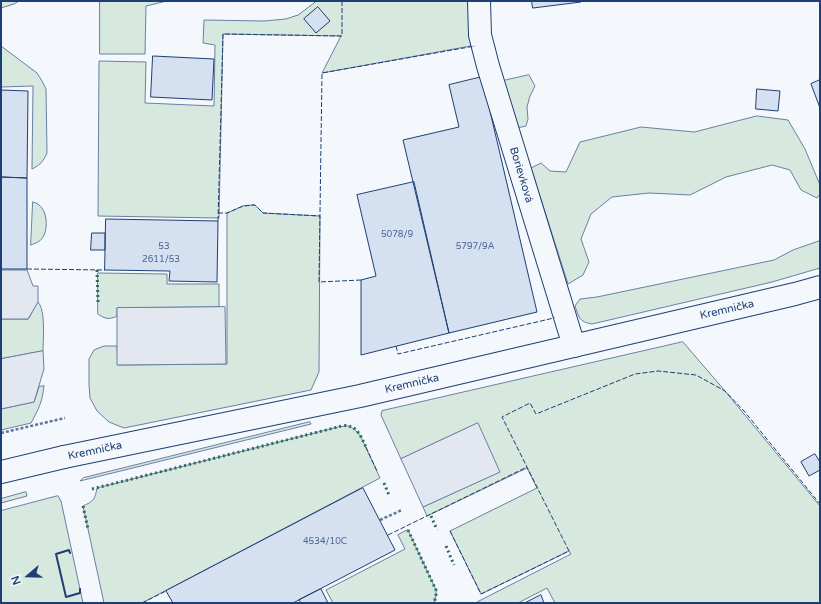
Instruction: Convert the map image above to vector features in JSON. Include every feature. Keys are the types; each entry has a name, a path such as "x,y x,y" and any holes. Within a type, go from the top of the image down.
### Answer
{"street":[{"name":"Borievková","path":"479,1 480,35 488,66 574,346"},
{"name":"Kremnička","path":"1,472 64,457 344,400 820,287"}],"path":[{"path":"1,433 65,418"},
{"path":"380,520 402,510"}],"shaded area":[{"path":"1,1 19,1 1,8"},
{"path":"100,1 167,1 146,6 145,54 100,54"},
{"path":"317,1 468,1 476,45 322,73 341,36 223,34 219,218 98,216 99,61 146,62 145,103 214,106 215,45 203,43 204,20 264,21 286,19 298,15"},
{"path":"1,46 37,73 46,89 47,153 41,163 32,169 33,86 1,87"},
{"path":"529,75 535,86 527,107 528,119 526,126 517,128 503,81"},
{"path":"757,116 788,120 805,149 820,185 820,194 817,198 801,190 790,170 772,165 726,177 690,195 649,193 612,197 591,214 581,239 589,262 583,275 568,284 531,168 541,163 550,171 566,172 580,142 641,127 694,132"},
{"path":"33,202 38,204 44,211 46,224 42,239 31,245"},
{"path":"255,205 263,213 320,216 319,372 311,390 124,428 109,422 97,411 90,398 89,359 94,350 104,346 117,346 118,365 227,364 227,213 243,206"},
{"path":"820,241 820,268 772,282 592,324 582,320 575,306 580,299 597,297 774,260 793,250"},
{"path":"1,270 27,270 33,286 38,286 38,302 28,319 1,319"},
{"path":"98,273 167,274 167,284 219,284 219,307 117,308 117,316 105,318 98,314"},
{"path":"38,302 41,306 43,318 43,351 1,359 1,319 28,319"},
{"path":"225,307 226,364 117,365 117,308"},
{"path":"683,342 820,506 820,603 555,603 547,588 518,603 477,603 571,554 569,551 481,594 450,531 537,488 527,468 427,516 423,507 499,472 477,424 401,459 381,415 382,411"},
{"path":"43,351 44,369 34,402 1,409 1,359"},
{"path":"44,386 40,405 31,423 1,430 1,409 34,402 39,387"},
{"path":"310,422 311,424 80,481 83,478"},
{"path":"478,423 500,472 423,507 401,459"},
{"path":"348,426 360,435 380,478 142,603 104,603 83,506 90,503 96,495 97,488 338,427"},
{"path":"26,492 27,496 1,503 1,499"},
{"path":"58,496 61,501 83,603 1,603 1,511"},
{"path":"408,530 436,590 434,603 333,603 326,590 405,549 398,535"}],"building":[{"path":"532,1 581,1 581,2 533,8"},
{"path":"318,7 330,21 316,33 304,19"},
{"path":"153,56 214,59 212,100 151,97"},
{"path":"482,77 537,312 449,333 403,140 459,127 449,85"},
{"path":"820,80 820,108 811,84"},
{"path":"757,89 780,91 778,111 756,109"},
{"path":"1,90 28,91 27,178 1,177"},
{"path":"1,177 27,178 27,269 1,269"},
{"path":"414,182 449,333 361,355 361,280 376,276 357,195"},
{"path":"106,219 218,221 217,282 169,281 170,271 105,270"},
{"path":"92,233 105,233 105,250 91,250"},
{"path":"815,454 820,462 820,470 809,476 801,462"},
{"path":"363,488 395,550 293,603 173,603 166,591"},
{"path":"321,589 328,603 301,603 299,600"},
{"path":"541,595 544,603 525,603"}],"hedge":[{"path":"97,270 98,302"},
{"path":"92,489 343,426 348,426 354,429 359,434 366,447"},
{"path":"384,483 389,495"},
{"path":"83,506 88,529"},
{"path":"431,516 437,530"},
{"path":"408,530 436,590 434,603"},
{"path":"446,546 454,565"}],"fence":[{"path":"218,221 223,34 342,36 342,1"},
{"path":"361,280 319,282 322,73 475,46"},
{"path":"218,213 227,213 243,206 255,205 263,213 320,216"},
{"path":"27,269 105,270"},
{"path":"396,346 398,354 554,317"},
{"path":"450,531 481,594 569,551 502,417 530,403 536,414 635,374 658,371 696,375 725,391 744,411 820,504"},
{"path":"366,447 377,471"},
{"path":"388,535 527,467"},
{"path":"142,603 166,591"}],"wall":[{"path":"70,553 69,550 56,554 66,597 80,593 80,589"}]}
